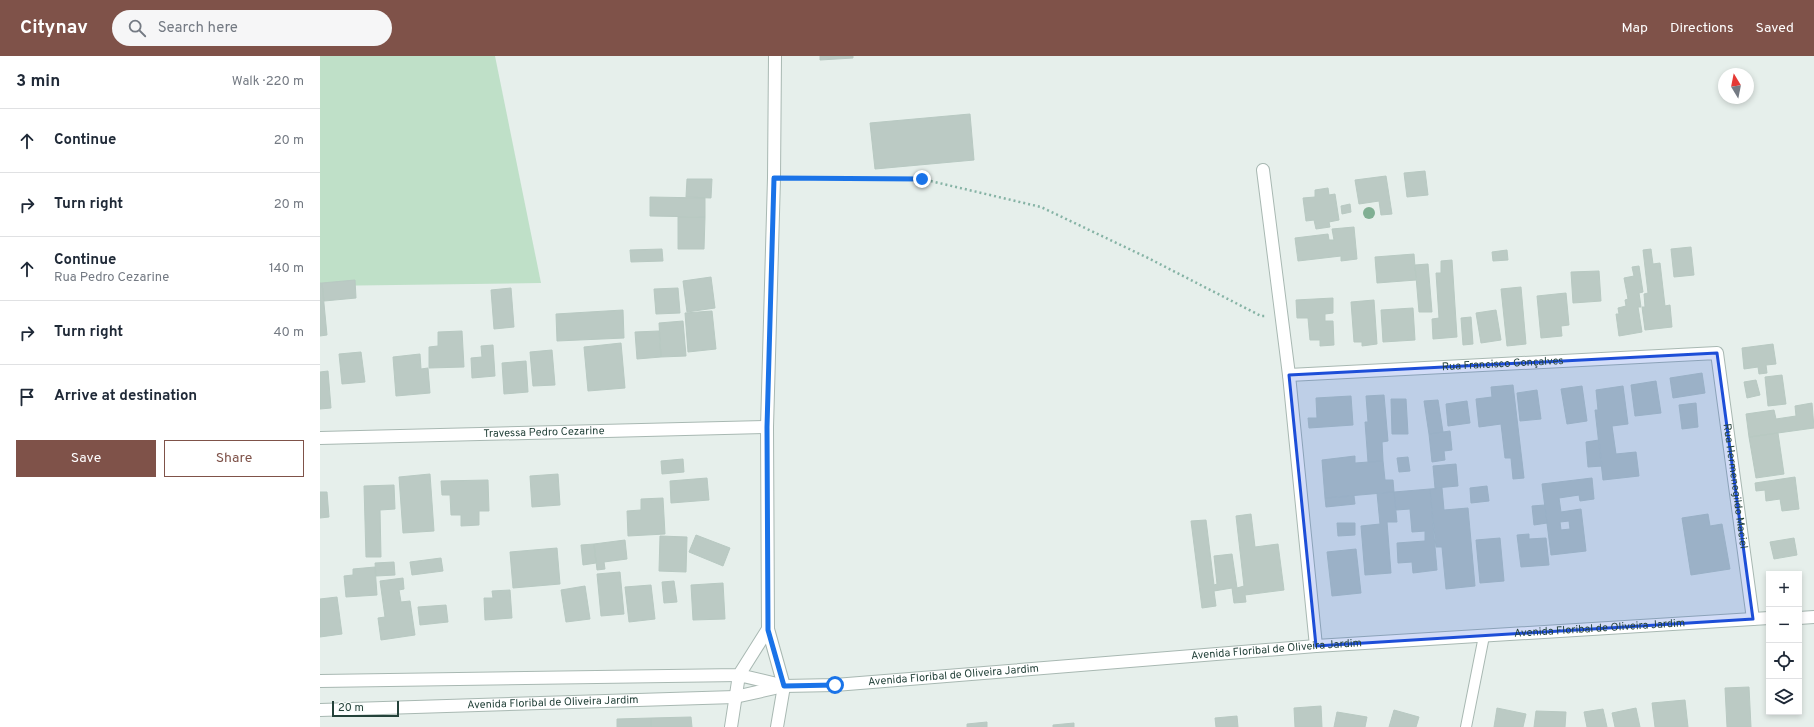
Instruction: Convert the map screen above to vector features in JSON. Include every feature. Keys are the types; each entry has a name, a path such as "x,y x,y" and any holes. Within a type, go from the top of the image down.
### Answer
{"street":[{"path":"776,56 767,427 768,630 784,686 778,727"},
{"path":"1263,170 1288,375 1316,646"},
{"name":"Rua Francisco Gonçalves","path":"1288,375 1717,353"},
{"name":"Rua Hermenegildo Maciel","path":"1717,353 1753,619"},
{"name":"Travessa Pedro Cezarine","path":"320,438 767,427"},
{"path":"1802,618 1814,617"},
{"name":"Avenida Floribal de Oliveira Jardim","path":"320,710 735,697 784,686 835,685 1316,646 1766,618"},
{"path":"731,727 739,675 768,630"},
{"name":"Avenida Floribal de Oliveira Jardim","path":"320,681 739,675 784,686"}],"lane":[{"path":"1466,727 1484,636"}],"path":[{"path":"774,178 922,179 1041,207 1148,258 1260,316 1281,317"}],"highlighted area":[{"path":"1717,353 1753,619 1316,646 1289,375"}],"green space":[{"path":"320,56 495,56 541,283 320,286"}],"building":[{"path":"820,56 853,56 853,58 820,60"},
{"path":"970,114 974,160 875,169 870,123"},
{"path":"1425,171 1428,195 1407,197 1404,173"},
{"path":"1386,176 1392,214 1381,215 1379,201 1359,204 1355,180"},
{"path":"687,179 712,179 711,198 686,197"},
{"path":"1328,188 1329,195 1335,194 1339,220 1329,222 1330,227 1316,229 1314,220 1306,221 1303,198 1315,197 1315,190"},
{"path":"650,197 705,198 705,217 650,216"},
{"path":"1350,204 1351,212 1342,214 1341,206"},
{"path":"678,217 705,217 704,249 678,249"},
{"path":"1354,227 1357,259 1341,261 1341,256 1298,261 1295,238 1328,234 1329,240 1334,240 1332,229"},
{"path":"1691,247 1694,275 1674,277 1671,249"},
{"path":"662,249 663,261 631,262 630,250"},
{"path":"1651,249 1653,264 1660,263 1665,306 1670,305 1672,327 1645,330 1642,307 1645,307 1644,294 1648,293 1643,250"},
{"path":"1507,250 1508,260 1493,261 1492,252"},
{"path":"1414,254 1416,280 1377,283 1375,257"},
{"path":"1452,260 1457,337 1433,339 1432,319 1439,318 1436,273 1441,273 1441,261"},
{"path":"1428,264 1432,312 1419,312 1415,265"},
{"path":"1639,266 1643,292 1639,293 1641,307 1638,307 1642,332 1619,336 1616,314 1619,314 1618,308 1626,306 1625,300 1628,299 1624,278 1634,276 1632,267"},
{"path":"1599,271 1601,301 1573,303 1571,272"},
{"path":"711,277 715,308 687,312 683,281"},
{"path":"355,280 356,298 324,301 322,283"},
{"path":"320,283 322,283 327,335 320,336"},
{"path":"1521,287 1526,344 1507,346 1501,289"},
{"path":"511,288 514,327 494,329 491,290"},
{"path":"678,288 680,313 656,314 654,289"},
{"path":"1566,293 1569,325 1561,326 1562,336 1541,338 1537,296"},
{"path":"1333,298 1333,313 1325,314 1325,321 1333,321 1334,345 1320,346 1320,340 1310,340 1308,318 1297,318 1296,300"},
{"path":"1374,300 1377,344 1362,346 1362,342 1354,342 1351,302"},
{"path":"1413,308 1415,340 1383,342 1381,310"},
{"path":"623,310 624,338 557,341 556,314"},
{"path":"1496,310 1501,340 1481,343 1476,313"},
{"path":"712,311 716,349 688,352 685,313"},
{"path":"1471,317 1473,344 1463,345 1461,318"},
{"path":"683,321 686,356 661,357 659,323"},
{"path":"462,331 464,367 429,368 429,347 438,346 438,332"},
{"path":"659,331 661,357 637,359 635,332"},
{"path":"621,343 625,388 588,391 584,347"},
{"path":"1773,344 1776,364 1766,365 1767,373 1759,374 1758,367 1744,369 1742,348"},
{"path":"493,345 495,376 472,378 471,358 482,357 481,346"},
{"path":"552,350 555,385 533,386 530,352"},
{"path":"361,352 365,382 342,384 339,354"},
{"path":"420,354 421,369 428,368 430,393 396,396 393,357"},
{"path":"526,361 528,392 504,394 502,363"},
{"path":"328,371 331,408 320,409 320,372"},
{"path":"1702,373 1705,393 1673,398 1670,378"},
{"path":"1782,375 1786,404 1768,406 1765,377"},
{"path":"1756,380 1760,395 1747,398 1744,382"},
{"path":"1656,381 1661,413 1635,416 1631,385"},
{"path":"1513,385 1524,478 1513,479 1511,458 1505,458 1501,424 1479,427 1476,399 1492,397 1491,387"},
{"path":"1582,386 1587,421 1567,424 1561,389"},
{"path":"1623,386 1628,424 1612,426 1616,454 1636,452 1639,476 1603,480 1595,410 1598,410 1596,390"},
{"path":"1537,390 1541,419 1520,421 1517,393"},
{"path":"1384,395 1388,441 1382,442 1383,461 1368,462 1365,422 1368,422 1366,396"},
{"path":"1351,396 1353,425 1309,428 1308,418 1317,418 1316,398"},
{"path":"1391,399 1406,399 1408,434 1392,434"},
{"path":"1438,400 1443,432 1429,434 1424,401"},
{"path":"1467,401 1470,423 1448,426 1446,404"},
{"path":"1696,403 1698,427 1682,429 1679,405"},
{"path":"1812,403 1814,428 1749,437 1746,414 1774,410 1776,419 1796,416 1795,406"},
{"path":"1450,431 1452,450 1444,451 1445,460 1432,462 1429,434"},
{"path":"1778,433 1784,474 1756,478 1749,437"},
{"path":"1599,440 1602,466 1588,467 1586,442"},
{"path":"1355,456 1355,463 1383,461 1385,480 1393,480 1394,492 1325,498 1322,460"},
{"path":"1408,457 1410,471 1399,472 1397,458"},
{"path":"683,459 684,472 662,474 661,461"},
{"path":"1456,464 1458,486 1435,488 1433,466"},
{"path":"430,474 434,531 403,533 399,477"},
{"path":"558,474 560,505 532,507 530,476"},
{"path":"1795,477 1799,509 1782,511 1780,499 1766,501 1765,490 1756,491 1755,483"},
{"path":"707,478 709,500 671,503 670,481"},
{"path":"1592,478 1594,499 1580,501 1579,495 1559,498 1561,512 1581,509 1586,551 1551,555 1542,484","holes":["1569,521 1570,529 1561,530 1560,522"]},
{"path":"488,480 489,511 479,511 479,525 461,526 461,515 451,515 450,495 442,495 441,481"},
{"path":"394,485 395,509 380,510 381,557 366,557 364,486"},
{"path":"1487,486 1489,501 1471,503 1470,488"},
{"path":"1442,488 1444,510 1468,508 1475,586 1446,589 1442,547 1436,547 1430,489"},
{"path":"1430,489 1437,570 1413,573 1412,562 1398,563 1397,543 1425,541 1425,531 1412,532 1410,509 1396,510 1394,492"},
{"path":"320,492 327,492 329,517 320,518"},
{"path":"1394,492 1397,522 1387,522 1391,573 1365,575 1361,526 1380,524 1377,493"},
{"path":"1354,496 1355,504 1326,507 1325,498"},
{"path":"663,498 665,534 628,536 627,511 641,510 641,499"},
{"path":"1545,505 1547,523 1534,525 1532,506"},
{"path":"1251,514 1255,547 1278,544 1284,590 1245,595 1246,602 1234,603 1232,588 1214,591 1216,606 1202,608 1191,521 1206,520 1214,585 1217,584 1214,556 1232,554 1237,588 1244,586 1236,516"},
{"path":"1708,514 1710,526 1722,524 1730,569 1691,575 1682,518"},
{"path":"1337,523 1355,523 1355,535 1338,536"},
{"path":"1529,534 1529,539 1546,538 1549,565 1521,567 1517,535"},
{"path":"696,535 730,548 723,566 689,552"},
{"path":"660,536 687,537 686,572 659,571"},
{"path":"1500,538 1504,581 1480,583 1476,540"},
{"path":"1794,538 1797,555 1774,559 1770,542"},
{"path":"625,540 627,559 604,562 605,569 597,570 594,544"},
{"path":"594,544 596,563 583,565 581,545"},
{"path":"557,548 560,584 513,588 510,552"},
{"path":"1356,549 1361,593 1332,596 1327,552"},
{"path":"441,558 443,571 412,575 410,562"},
{"path":"394,562 395,575 376,576 375,563"},
{"path":"375,567 377,595 346,597 344,576 353,575 353,569"},
{"path":"620,572 624,614 601,616 597,574"},
{"path":"403,578 404,589 399,590 401,602 410,601 415,635 381,640 378,618 385,617 380,581"},
{"path":"674,581 677,602 664,603 662,582"},
{"path":"723,583 725,619 693,620 691,585"},
{"path":"651,585 655,619 629,622 625,587"},
{"path":"585,586 590,619 566,622 561,590"},
{"path":"510,590 512,618 485,620 484,598 493,598 492,591"},
{"path":"337,597 342,634 320,637 320,599"},
{"path":"446,605 448,622 420,625 418,607"},
{"path":"1749,687 1751,727 1727,727 1725,688"},
{"path":"1685,700 1688,727 1655,727 1652,703"},
{"path":"1321,706 1322,727 1295,727 1294,708"},
{"path":"1497,708 1526,714 1523,727 1494,727"},
{"path":"1636,708 1640,727 1615,727 1612,713"},
{"path":"1603,709 1607,727 1587,727 1584,712"},
{"path":"1394,710 1419,717 1416,727 1389,727"},
{"path":"1536,711 1566,712 1565,727 1534,727"},
{"path":"1337,712 1367,717 1365,727 1334,727"},
{"path":"1237,716 1238,727 1216,727 1215,718"},
{"path":"691,717 692,727 651,727 651,718"},
{"path":"651,718 651,727 617,727 617,719"},
{"path":"987,722 987,727 967,727 967,724"},
{"path":"1074,723 1074,727 1053,727 1053,725"}],"route":[{"path":"835,685 784,686 768,630 767,427 774,178 922,179"}]}
